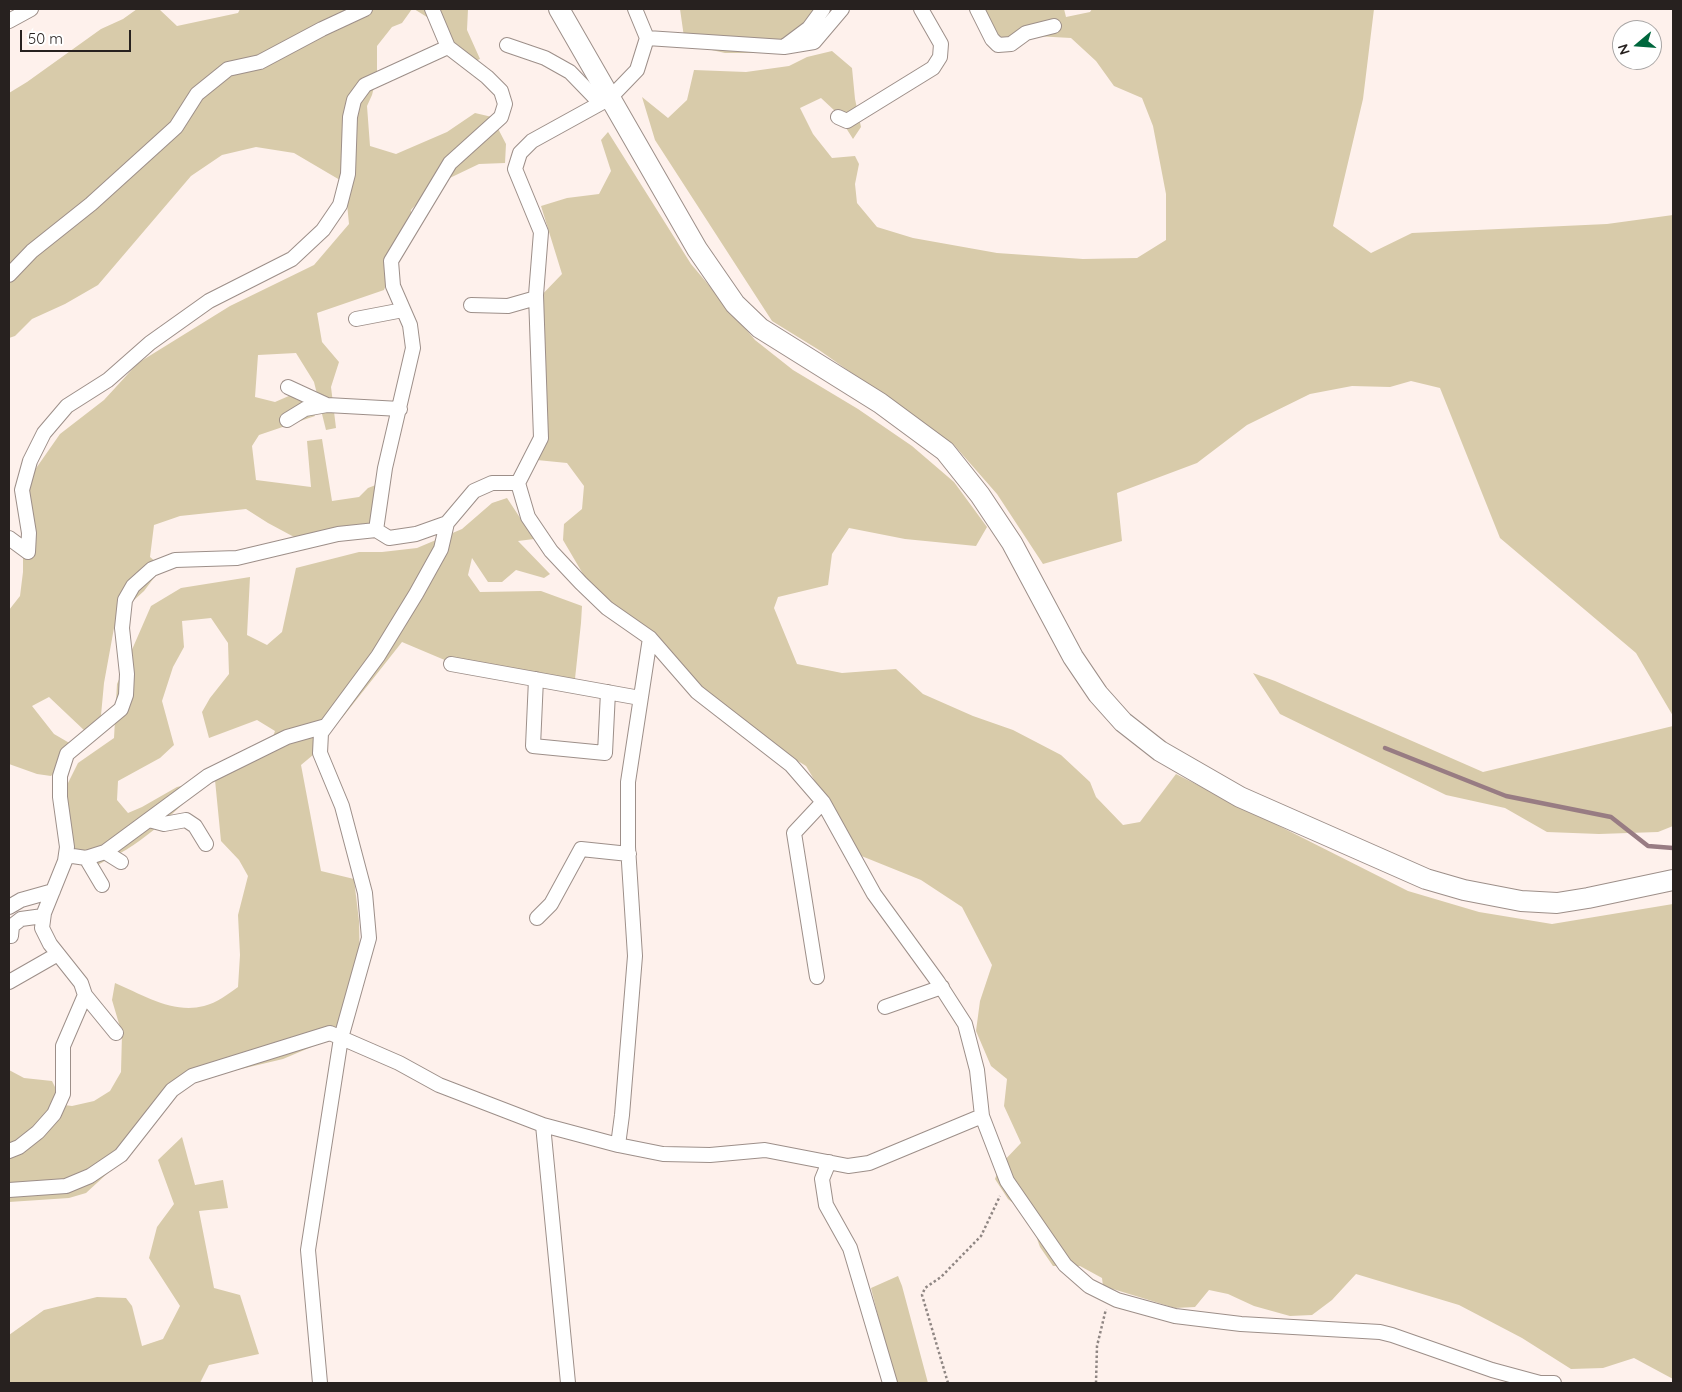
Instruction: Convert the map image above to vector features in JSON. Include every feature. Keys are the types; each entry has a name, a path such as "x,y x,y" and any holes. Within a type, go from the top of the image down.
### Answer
{"street":[{"path":"9,21 31,9"},
{"path":"9,275 32,251 92,204 176,127 197,94 228,69 260,62 322,29 365,9"},
{"path":"376,530 385,468 413,348 410,325 393,286 391,260 450,163 501,117 505,104 501,91 488,77 448,47 432,9"},
{"path":"559,9 605,100 697,249 735,304 760,328 880,403 945,451 980,495 1012,543 1073,657 1098,694 1123,722 1160,751 1240,797 1426,879 1464,890 1521,901 1557,902 1588,898 1673,880"},
{"path":"636,9 646,38 637,70 605,100 532,142 520,153 515,169 541,232 536,298 541,438 518,484 528,516 551,551 580,583 608,608 650,638 697,692 791,764 822,802 874,894 942,987 966,1024 977,1070 982,1116 1007,1181 1065,1265 1089,1286 1117,1300 1175,1316 1241,1324 1380,1332 1492,1370 1540,1383 1554,1383"},
{"path":"784,47 809,28 823,9"},
{"path":"646,38 784,47 814,42 842,9"},
{"path":"838,117 847,121 933,68 940,57 940,44 921,9"},
{"path":"977,9 992,39 998,45 1011,44 1026,33 1054,26"},
{"path":"507,45 546,58 570,72 605,100"},
{"path":"9,538 28,552 28,533 22,490 30,461 44,433 67,406 108,380 150,343 209,301 292,259 323,230 340,204 348,174 350,117 354,100 365,86 448,47"},
{"path":"471,305 508,306 536,298"},
{"path":"356,319 403,310"},
{"path":"288,387 327,405"},
{"path":"288,420 305,409 327,405 400,408"},
{"path":"320,1383 308,1250 341,1038 369,938 365,893 342,806 320,753 321,733 378,656 416,594 442,549 447,523 474,491 492,483 518,484"},
{"path":"116,1033 85,995 80,983 50,944 42,928 43,916 66,855 67,847 60,797 60,776 67,754 121,709 126,695 127,674 122,628 125,600 134,586 152,569 175,560 237,558 338,534 376,530 389,538 416,534 447,523"},
{"path":"618,1145 635,956 629,854 628,782 650,638"},
{"path":"451,664 640,698"},
{"path":"536,679 533,746 605,752 608,692"},
{"path":"66,855 86,858 105,852 208,776 287,738 326,726"},
{"path":"817,977 794,833 822,802"},
{"path":"149,820 164,824 186,820 195,826 206,844"},
{"path":"537,918 551,904 581,849 629,854"},
{"path":"105,852 121,862"},
{"path":"86,858 102,886"},
{"path":"9,907 21,900 53,892"},
{"path":"11,936 12,926 21,918 43,916"},
{"path":"9,982 58,954"},
{"path":"885,1007 942,987"},
{"path":"9,1151 19,1147 38,1132 54,1114 63,1094 63,1046 85,995"},
{"path":"9,1190 66,1186 90,1176 120,1154 172,1090 192,1076 330,1033 400,1063 439,1085 543,1125 618,1145 663,1154 710,1154 765,1150 848,1166 870,1163 982,1116"},
{"path":"543,1125 568,1383"},
{"path":"829,1162 822,1180 826,1205 850,1248 890,1383"}],"path":[{"path":"948,1383 922,1295 924,1288 941,1277 981,1236 1007,1181"},
{"path":"1096,1383 1097,1346 1108,1296"}],"shaded area":[{"path":"137,9 159,9 177,26 238,13 240,9 412,9 402,23 392,27 377,46 377,75 367,106 370,146 396,154 447,132 475,113 492,117 506,144 505,163 479,164 433,186 411,210 411,230 384,290 317,313 322,342 339,362 331,387 336,428 326,430 314,382 296,353 258,355 255,397 275,402 305,389 315,416 259,435 252,446 256,480 311,487 307,441 322,439 332,501 359,497 368,488 381,483 376,513 366,535 309,545 246,509 180,516 154,525 150,557 162,567 144,591 122,611 114,628 104,683 100,726 86,732 49,697 32,706 54,734 78,748 51,776 37,774 9,764 9,610 20,596 23,572 23,510 32,474 60,434 104,400 138,363 230,306 314,265 349,224 345,183 294,153 256,147 222,155 191,176 98,285 65,304 32,319 15,336 9,338 9,93 101,29 123,19"},
{"path":"414,9 468,9 467,30 480,59 473,62 435,22"},
{"path":"680,9 824,9 795,47 769,53 725,53 685,44"},
{"path":"981,9 1064,9 1066,17 1090,12 1092,9 1374,9 1363,99 1333,226 1371,253 1412,233 1607,224 1673,215 1673,716 1636,653 1500,538 1440,388 1411,381 1390,387 1352,386 1310,394 1247,425 1197,463 1117,493 1122,541 1043,564 997,494 954,445 819,350 772,321 655,140 642,97 668,118 687,100 694,70 746,72 789,66 807,57 832,51 852,68 855,99 861,127 853,139 836,112 821,98 800,108 813,134 832,158 855,156 859,164 855,184 857,203 877,227 913,238 997,253 1083,259 1137,258 1166,240 1166,194 1153,126 1142,98 1114,86 1096,61 1071,38 1035,36 1000,44"},
{"path":"608,132 691,264 755,340 793,370 858,409 912,446 954,482 987,527 976,546 905,539 849,528 832,554 828,585 778,597 774,608 797,664 842,673 896,669 923,694 973,716 1013,730 1061,755 1090,782 1096,797 1123,825 1140,822 1176,774 1408,891 1479,912 1552,924 1673,904 1673,1379 1634,1358 1603,1368 1571,1369 1522,1338 1459,1305 1356,1274 1332,1300 1312,1315 1290,1316 1254,1306 1228,1294 1209,1290 1195,1307 1175,1308 1103,1286 1102,1278 1080,1266 1053,1266 1040,1247 1029,1216 1008,1199 995,1179 1000,1165 1021,1143 1004,1106 1007,1079 991,1066 976,1031 980,1001 992,965 962,907 921,880 859,855 806,766 699,700 669,651 593,591 563,540 564,524 582,509 584,486 567,463 537,460 535,302 562,274 541,206 567,198 599,194 611,171 601,140"},
{"path":"507,498 534,539 518,541 550,574 544,578 516,570 502,582 488,582 472,558 468,575 480,592 541,591 582,606 574,688 447,661 402,642 342,718 316,729 313,755 301,765 321,871 354,879 359,921 360,965 335,1037 283,1059 220,1074 196,1082 172,1096 122,1160 86,1193 69,1198 9,1202 9,1070 24,1078 52,1081 64,1105 72,1106 94,1101 110,1091 121,1072 122,1034 112,1000 115,983 158,1002 192,1008 209,1005 238,987 240,955 238,915 248,876 239,860 221,841 215,780 267,753 275,731 257,720 209,738 202,712 210,698 229,674 228,643 211,618 182,621 184,647 173,667 162,701 174,745 160,758 118,781 117,800 128,813 177,787 207,780 147,835 120,854 98,865 86,867 75,861 63,849 66,787 78,763 114,738 117,684 151,606 181,588 250,577 247,635 267,645 282,632 296,568 359,552 382,552 417,548 462,529 492,503"},
{"path":"1253,673 1483,772 1673,726 1673,826 1658,832 1599,834 1547,832 1505,808 1446,795 1280,714"},
{"path":"182,1137 195,1185 223,1180 228,1208 199,1211 214,1288 240,1295 259,1354 209,1365 200,1383 9,1383 9,1335 44,1310 97,1297 126,1298 132,1306 142,1346 163,1339 180,1306 149,1258 157,1227 174,1204 158,1160"},
{"path":"898,1276 928,1383 895,1383 893,1376 871,1288"}],"waterway":[{"path":"1385,748 1506,796 1611,817 1648,846 1673,848"}]}
